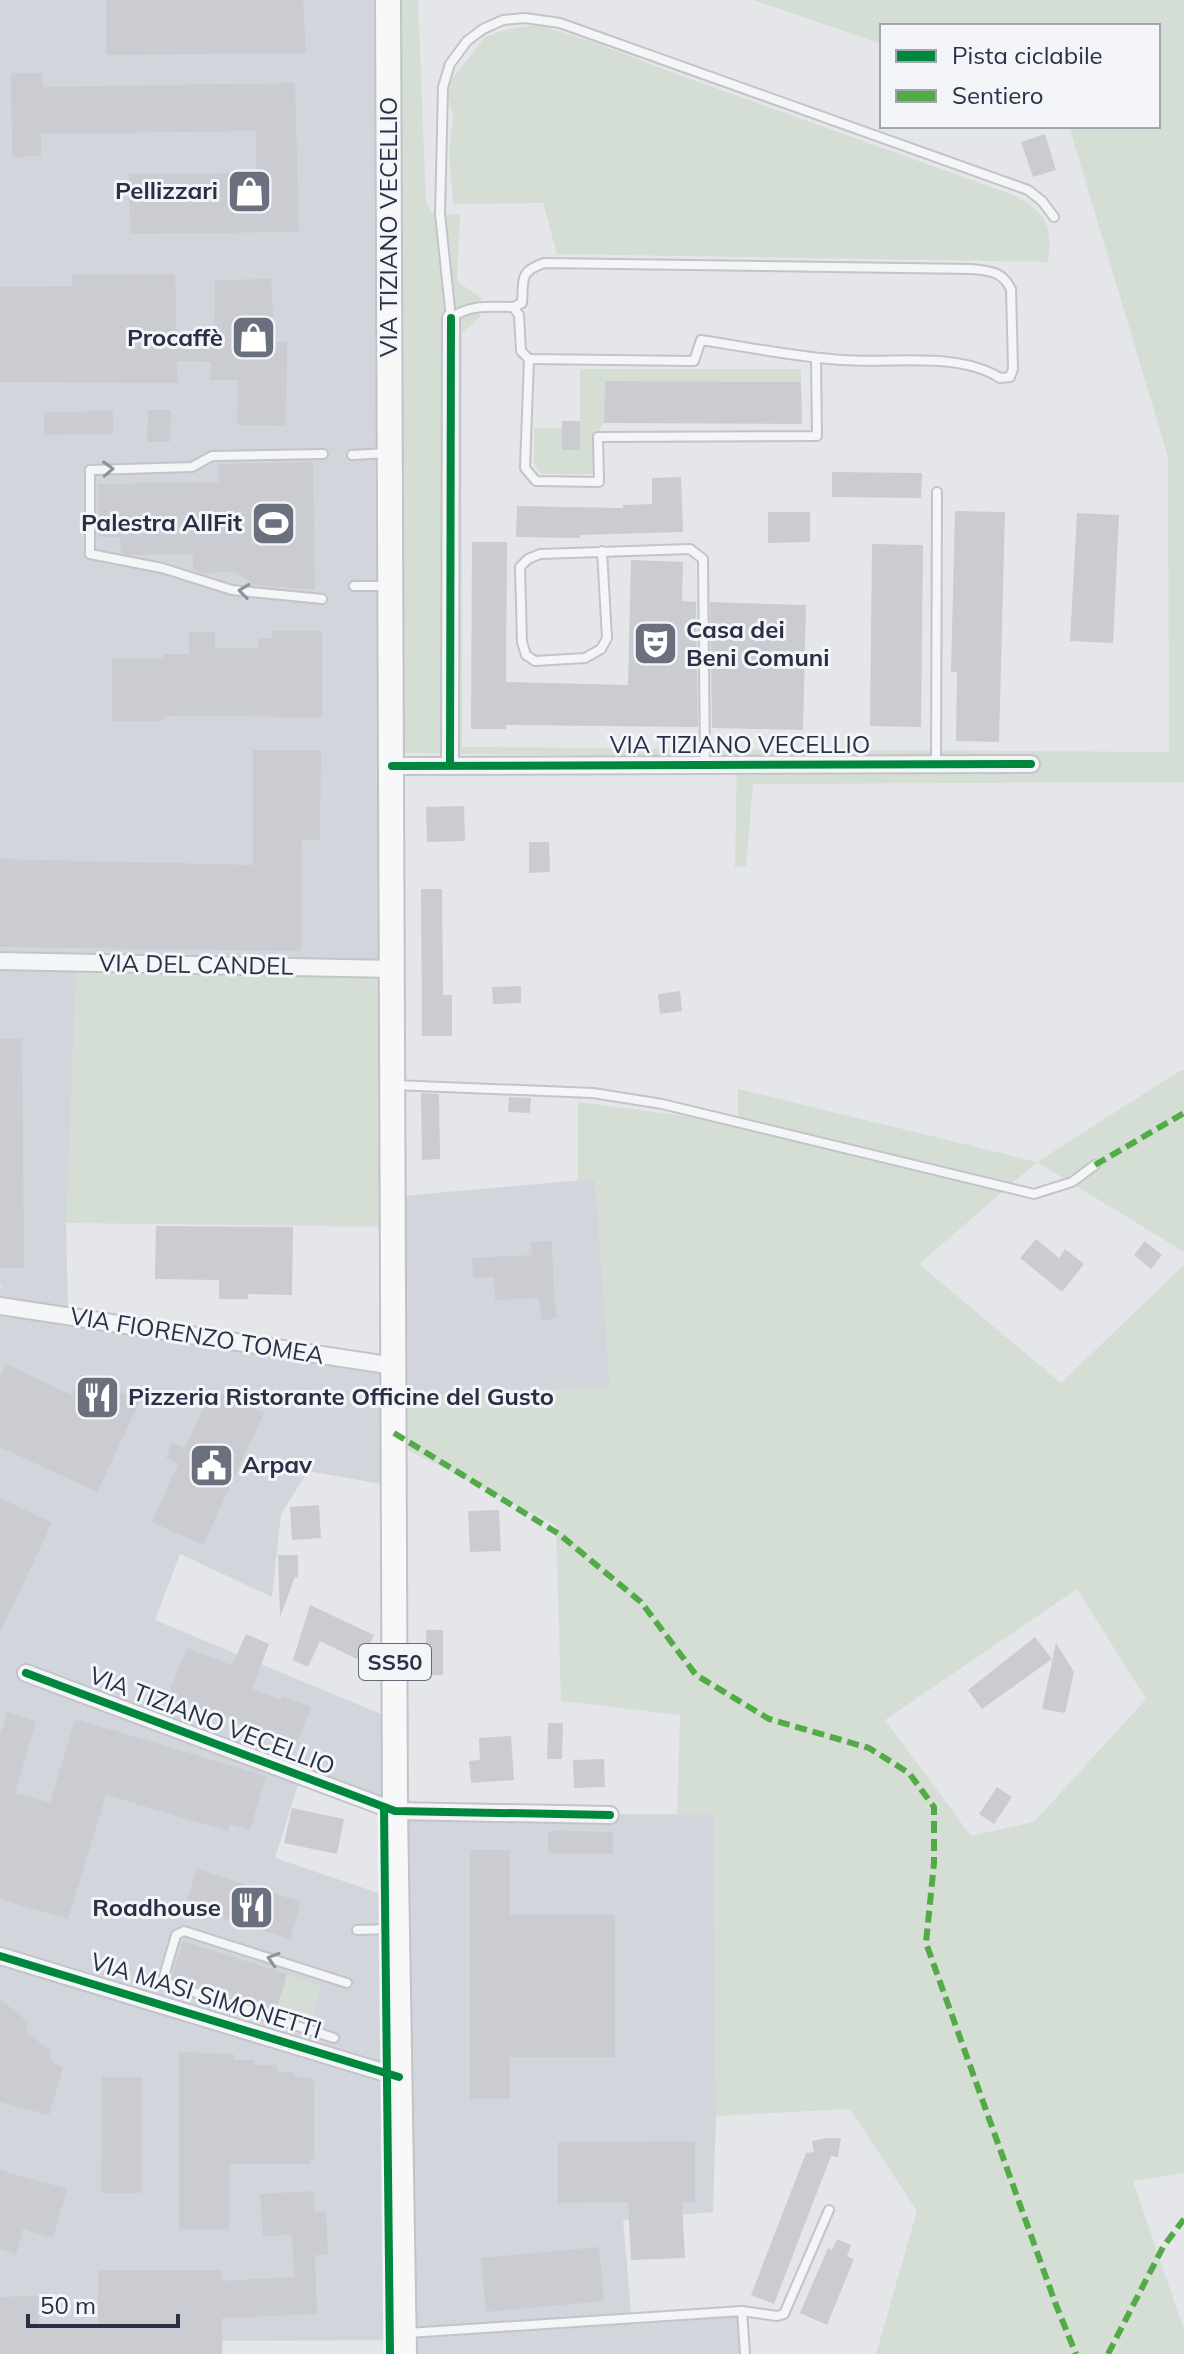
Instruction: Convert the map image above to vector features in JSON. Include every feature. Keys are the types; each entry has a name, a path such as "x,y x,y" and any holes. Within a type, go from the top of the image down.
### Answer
{"main road":[{"name":"VIA TIZIANO VECELLIO","path":"388,0 395,1811 404,2344"}],"street":[{"path":"450,765 451,318"},
{"name":"VIA TIZIANO VECELLIO","path":"392,766 1031,764"},
{"name":"VIA DEL CANDEL","path":"0,961 393,969"},
{"name":"VIA FIORENZO TOMEA","path":"0,1306 394,1366"},
{"name":"VIA TIZIANO VECELLIO","path":"26,1673 395,1811"},
{"path":"395,1811 610,1815"},
{"name":"VIA MASI SIMONETTI","path":"0,1956 399,2077"}],"lane":[{"path":"513,307 519,315 521,351 529,359 694,361 701,340 816,358 950,362 987,370 1000,378 1010,377 1013,369 1011,289 1006,279 994,271 972,269 544,263 529,268 523,275 522,303 513,307 474,307 451,318 440,214 443,87 450,64 467,41 503,20 525,18 560,23 1028,190 1042,201 1054,217"},
{"path":"529,359 525,468 536,481 599,482 598,437 817,436 816,358"},
{"path":"352,455 390,453"},
{"path":"322,599 232,590 162,568 90,554 90,470 192,467 212,456 323,454"},
{"path":"936,765 937,492"},
{"path":"602,551 607,638 601,649 585,658 535,661 526,655 522,642 520,567 528,559 540,554 602,551 690,549 703,559 705,765"},
{"path":"354,586 391,586"},
{"path":"393,1085 593,1093 662,1104 1034,1194 1072,1182 1095,1165"},
{"path":"357,1930 397,1929"},
{"path":"334,2038 169,1984 164,1976 176,1935 184,1931 347,1983"},
{"path":"404,2344 742,2311 777,2316 784,2314 829,2210"},
{"path":"742,2311 745,2354"}],"shaded area":[{"path":"0,0 373,0 382,743 404,753 403,971 66,1223 68,1309 402,1368 401,1196 595,1179 611,1388 404,1396 404,1488 308,1471 281,1514 272,1597 180,1554 155,1620 405,1724 406,1815 714,1814 716,2116 713,2212 623,2220 632,2324 737,2316 739,2354 413,2354 412,2340 223,2341 222,2354 0,2354","holes":["300,1778 406,1815 405,1902 275,1858"]},
{"path":"373,0 418,0 426,203 434,215 460,214 457,281 481,298 480,317 462,334 462,747 1169,752 1168,457 1070,128 1160,128 1160,24 880,24 880,43 753,0 1184,0 1184,782 753,784 746,866 735,867 737,758 404,753 382,743"},
{"path":"538,25 594,42 1016,196 1035,209 1046,222 1048,262 557,254 543,203 453,204 449,151 453,115 447,94 452,79 485,37 508,29"},
{"path":"580,369 801,369 801,382 605,381 604,423 594,438 594,474 544,474 538,471 534,462 534,428 562,428 580,450"},
{"path":"76,970 403,971 401,1227 66,1223"},
{"path":"1181,1070 1184,1071 1184,1252 1037,1162"},
{"path":"738,1089 1037,1162 919,1264 1061,1383 1184,1265 1184,2173 1133,2181 1184,2330 1184,2354 876,2354 917,2211 850,2109 716,2116 714,1815 677,1815 680,1715 561,1701 556,1525 404,1448 403,1396 610,1388 595,1180 578,1181 578,1102 738,1123","holes":["1077,1589 1146,1699 1034,1822 971,1836 885,1720"]},
{"path":"287,1974 321,1986 312,2023 276,2011"}],"building":[{"path":"106,0 303,0 306,53 106,55"},
{"path":"11,73 43,73 43,87 295,83 299,232 130,234 129,174 256,173 256,131 41,134 41,156 12,157"},
{"path":"1045,134 1056,170 1033,177 1021,142"},
{"path":"175,274 177,344 214,346 215,280 271,279 275,342 287,342 286,426 237,425 238,380 210,380 211,362 177,361 178,383 0,382 0,287 72,286 72,275"},
{"path":"605,381 801,382 802,424 604,423"},
{"path":"148,410 171,410 170,442 147,442"},
{"path":"113,411 113,434 44,435 44,412"},
{"path":"562,421 580,421 580,450 562,450"},
{"path":"313,462 315,590 255,585 235,572 201,573 193,570 193,554 131,555 121,553 120,537 99,537 98,484 219,482 218,464"},
{"path":"832,472 922,473 921,498 832,497"},
{"path":"681,477 683,532 580,535 580,538 516,537 517,506 623,508 623,505 652,504 652,478"},
{"path":"955,511 1005,512 999,742 956,741 957,672 951,672"},
{"path":"768,512 810,512 810,542 768,543"},
{"path":"1077,513 1119,515 1113,643 1070,641"},
{"path":"472,542 507,542 506,682 628,685 631,560 683,562 682,601 696,602 698,727 506,725 506,729 471,729"},
{"path":"872,544 923,545 921,727 870,726"},
{"path":"710,602 806,605 803,730 712,728"},
{"path":"272,631 322,631 322,717 165,716 164,721 112,721 112,659 163,659 163,654 189,654 189,632 215,632 215,648 258,648 258,638 273,638"},
{"path":"253,750 321,750 320,840 302,840 301,951 0,947 0,859 253,865"},
{"path":"464,806 465,841 427,842 426,807"},
{"path":"529,842 549,842 550,872 529,873"},
{"path":"421,889 442,889 443,995 452,995 452,1036 422,1036"},
{"path":"521,986 521,1003 493,1004 492,987"},
{"path":"680,991 682,1011 660,1014 658,994"},
{"path":"0,1039 22,1039 24,1268 0,1268"},
{"path":"421,1093 439,1094 440,1159 422,1160"},
{"path":"509,1097 531,1098 530,1113 508,1112"},
{"path":"156,1226 293,1227 292,1295 248,1294 248,1299 219,1299 219,1280 155,1279"},
{"path":"1036,1239 1059,1258 1065,1249 1084,1264 1062,1292 1020,1258"},
{"path":"552,1241 557,1318 542,1321 538,1298 495,1300 494,1277 473,1278 472,1258 532,1255 531,1242"},
{"path":"1145,1241 1162,1255 1151,1269 1134,1255"},
{"path":"6,1364 72,1395 81,1375 140,1401 97,1492 0,1447 0,1377"},
{"path":"212,1389 264,1413 203,1545 152,1522 178,1464 166,1458 172,1442 185,1448"},
{"path":"0,1498 52,1523 0,1632"},
{"path":"319,1505 321,1538 292,1540 290,1507"},
{"path":"499,1510 501,1551 470,1552 468,1511"},
{"path":"278,1555 298,1555 298,1578 295,1577 280,1617"},
{"path":"310,1605 374,1635 361,1661 320,1641 308,1667 293,1660"},
{"path":"426,1630 443,1630 443,1675 426,1675"},
{"path":"246,1634 269,1644 252,1689 311,1707 296,1745 168,1695 187,1648 232,1665"},
{"path":"1035,1637 1052,1659 982,1709 968,1690"},
{"path":"1056,1643 1074,1672 1065,1713 1042,1709"},
{"path":"7,1712 36,1721 15,1793 50,1803 75,1719 266,1776 250,1830 230,1824 228,1831 106,1795 68,1919 0,1899 0,1736"},
{"path":"548,1723 563,1723 562,1759 547,1759"},
{"path":"511,1736 514,1780 471,1783 469,1761 480,1760 479,1738"},
{"path":"604,1759 605,1787 574,1788 573,1760"},
{"path":"997,1787 1012,1797 994,1824 979,1814"},
{"path":"292,1808 344,1819 337,1854 284,1843"},
{"path":"548,1831 613,1832 613,1854 548,1853"},
{"path":"470,1850 510,1850 510,1915 615,1915 615,2057 510,2057 510,2099 470,2099"},
{"path":"197,1869 301,1902 290,1939 185,1906"},
{"path":"183,1941 287,1974 276,2011 174,1978 172,1976"},
{"path":"0,1999 28,2022 26,2032 51,2051 50,2059 63,2068 49,2115 0,2102"},
{"path":"179,2052 234,2054 234,2060 254,2060 254,2065 277,2065 277,2072 294,2072 294,2077 311,2077 314,2081 314,2159 310,2159 310,2164 230,2164 229,2229 179,2229"},
{"path":"102,2077 142,2077 141,2193 101,2193"},
{"path":"841,2138 838,2157 831,2156 774,2304 751,2295 806,2153 814,2152 812,2141"},
{"path":"695,2141 695,2202 682,2202 685,2258 631,2260 628,2202 558,2203 558,2142"},
{"path":"0,2170 67,2189 53,2238 23,2229 16,2254 0,2249"},
{"path":"314,2191 315,2213 326,2212 328,2254 315,2255 317,2314 222,2318 222,2354 0,2354 0,2297 39,2296 39,2325 98,2325 98,2270 221,2270 222,2281 294,2277 292,2235 263,2236 260,2194"},
{"path":"837,2239 851,2245 847,2256 854,2259 827,2325 800,2313 828,2248 832,2250"},
{"path":"599,2247 604,2301 486,2312 481,2258"}],"marked path":[{"path":"1095,1165 1184,1113"},
{"path":"394,1433 559,1534 641,1602 696,1675 769,1719 869,1748 909,1773 934,1807 934,1863 926,1943 1076,2354"},
{"path":"1108,2354 1163,2247 1184,2219"}],"cycle path":[{"path":"450,765 451,318"},
{"path":"392,766 1031,764"},
{"path":"26,1673 395,1811 610,1815"},
{"path":"384,1807 390,2354"},
{"path":"0,1956 399,2077"}],"place":[{"name":"Pellizzari","path":"249,191"},
{"name":"Procaffè","path":"254,338"},
{"name":"Palestra AllFit","path":"273,523"},
{"name":"Casa dei Beni Comuni","path":"655,644"},
{"name":"Pizzeria Ristorante Officine del Gusto","path":"97,1397"},
{"name":"Arpav","path":"211,1465"},
{"name":"Roadhouse","path":"252,1908"}]}
